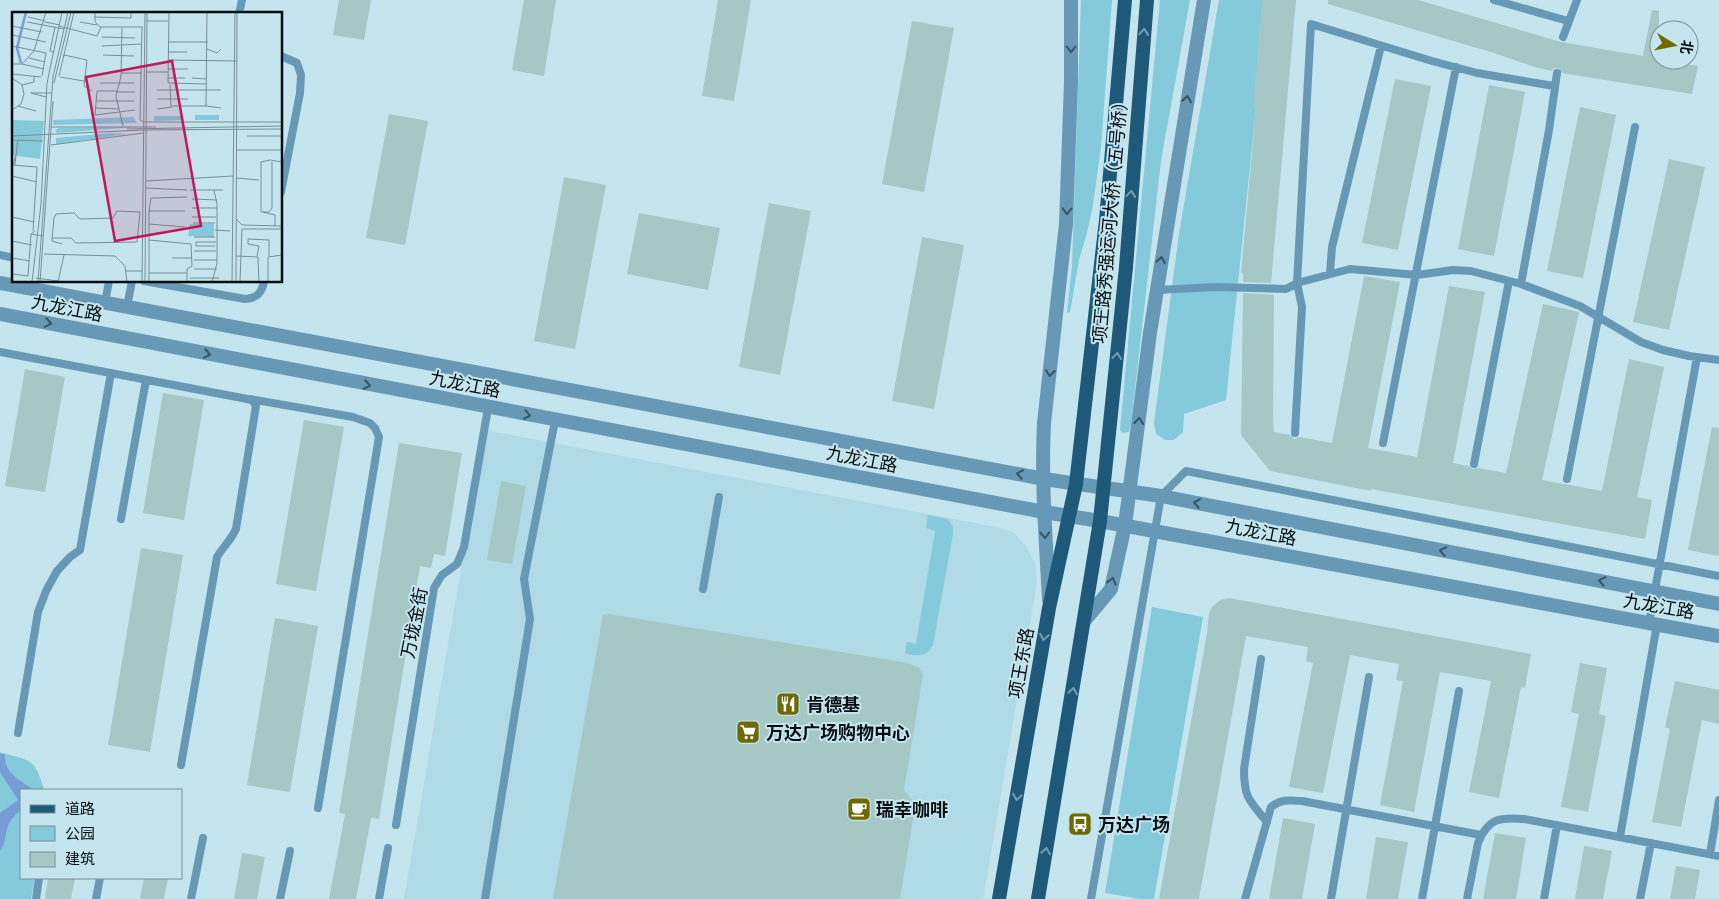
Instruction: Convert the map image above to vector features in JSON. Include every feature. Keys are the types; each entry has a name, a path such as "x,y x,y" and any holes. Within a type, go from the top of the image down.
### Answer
{"main road":[{"name":"项王路秀强运河大桥（五号桥）","path":"1081,434 1106,220 1125,0"},
{"name":"项王路秀强运河大桥（五号桥）","path":"1104,487 1126,267 1147,0"},
{"name":"项王东路","path":"999,899 1049,608 1076,484 1081,434"},
{"path":"1038,899 1085,620 1104,487"}],"street":[{"path":"1049,608 1044,512 1044,423 1066,224 1071,82 1071,0"},
{"path":"1085,620 1111,589 1125,526 1156,290 1204,0"},
{"name":"九龙江路","path":"0,283 1044,479 1161,496 1719,604"},
{"name":"九龙江路","path":"0,314 555,421 1719,636"}],"lane":[{"path":"1494,0 1568,21"},
{"path":"1563,37 1577,0"},
{"path":"1294,433 1302,307 1297,283 1312,24 1477,73 1554,86"},
{"path":"1330,273 1332,247 1381,46"},
{"path":"282,56 297,63 301,75 300,93 282,187"},
{"path":"1383,443 1456,67"},
{"path":"1521,284 1549,130 1557,74"},
{"path":"1567,479 1634,127"},
{"path":"1156,290 1216,287 1286,289 1297,283 1350,269 1417,275 1453,270 1471,271 1521,284 1580,306 1641,342 1663,350 1719,360"},
{"path":"1474,464 1509,281"},
{"path":"105,303 109,282"},
{"path":"126,307 132,282"},
{"path":"149,282 245,300 257,296 263,290 264,282"},
{"path":"0,352 252,400 256,406 236,529 217,557 181,765"},
{"path":"1620,837 1653,624 1655,591 1697,357"},
{"path":"18,733 41,605 57,571 70,557 80,550 111,373"},
{"path":"121,519 146,380"},
{"path":"242,398 353,417 370,423 375,428 379,437 318,808"},
{"name":"万珑金街","path":"396,825 434,588 442,575 457,564 464,547 488,408"},
{"path":"485,899 530,619 524,580 555,421"},
{"path":"1091,899 1161,496 1186,471 1719,576"},
{"path":"702,589 719,497"},
{"path":"1261,659 1244,769 1244,786 1248,798 1267,822"},
{"path":"1331,899 1369,677"},
{"path":"1422,899 1459,691"},
{"path":"1245,899 1271,807 1285,800 1345,809 1481,835"},
{"path":"1710,854 1719,800"},
{"path":"1467,899 1481,835 1491,823 1504,818 1719,856"},
{"path":"1544,899 1557,826"},
{"path":"191,899 203,838"},
{"path":"1640,899 1651,843"},
{"path":"379,899 388,848"},
{"path":"280,899 290,851"},
{"path":"36,899 40,879"},
{"path":"96,899 100,879"}],"shaded area":[{"path":"485,430 996,527 1013,532 1026,546 1035,564 1037,582 983,899 404,899"},
{"path":"0,754 5,754 5,761 10,771 32,789 20,789 20,811 9,823 0,851 0,813 18,800 0,772"}],"green space":[{"path":"1081,0 1112,0 1101,147 1093,205 1079,260 1070,312 1068,313 1072,267"},
{"path":"1160,0 1190,0 1161,161 1131,424 1129,432 1123,433 1120,430"},
{"path":"1219,0 1267,0 1226,400 1184,414 1183,432 1174,440 1165,440 1156,434 1154,423 1179,234"},
{"path":"928,515 948,519 953,527 953,534 933,645 925,654 905,654 907,642 916,644 935,531 926,528"},
{"path":"1152,607 1203,617 1154,899 1140,899 1105,893"},
{"path":"0,752 30,762 38,771 44,789 20,789 20,879 35,879 31,899 0,899"}],"building":[{"path":"339,0 371,0 364,40 333,35"},
{"path":"524,0 556,0 544,76 512,70"},
{"path":"718,0 751,0 734,101 702,96"},
{"path":"1262,0 1296,0 1271,283 1243,282 1243,273 1241,273 1256,108 1253,108"},
{"path":"1328,0 1418,0 1561,42 1643,56 1649,25 1649,70 1697,70 1692,94 1562,73 1558,68 1554,68 1552,71 1535,67 1328,4"},
{"path":"1652,10 1659,11 1659,20 1650,20"},
{"path":"912,21 954,28 924,192 882,184"},
{"path":"1395,79 1431,86 1398,250 1362,243"},
{"path":"1489,85 1525,92 1494,256 1458,249"},
{"path":"1580,107 1616,115 1583,278 1547,271"},
{"path":"389,114 428,121 405,245 366,238"},
{"path":"1669,159 1705,167 1669,330 1633,322"},
{"path":"564,177 606,185 575,349 534,341"},
{"path":"769,203 811,211 780,375 739,367"},
{"path":"639,213 720,228 708,290 627,274"},
{"path":"922,237 964,245 934,409 892,401"},
{"path":"1364,276 1400,282 1368,448 1417,457 1449,286 1485,292 1453,463 1469,466 1472,469 1478,468 1506,473 1543,304 1579,312 1542,480 1602,491 1629,359 1664,367 1637,497 1652,500 1645,539 1371,489 1371,491 1270,471 1241,435 1243,293 1274,295 1274,432 1290,435 1294,439 1299,437 1332,443"},
{"path":"25,369 65,377 45,492 5,486"},
{"path":"163,393 204,400 184,520 143,513"},
{"path":"304,420 344,427 316,591 276,584"},
{"path":"1712,427 1719,428 1719,556 1688,550"},
{"path":"399,443 462,453 445,556 434,554 431,568 420,566 379,819 371,818 356,899 329,899 345,814 339,813"},
{"path":"501,481 526,486 512,564 487,560"},
{"path":"141,548 183,555 150,752 108,745"},
{"path":"1229,598 1531,654 1525,688 1521,687 1499,798 1469,792 1491,681 1440,672 1414,812 1380,805 1403,681 1396,680 1399,664 1350,655 1323,793 1289,787 1313,663 1306,661 1308,647 1246,636 1199,899 1159,899 1209,613 1220,600"},
{"name":"万达广场购物中心","path":"609,614 908,663 919,668 923,674 904,790 913,801 915,807 900,899 553,899 603,615"},
{"path":"275,618 318,626 290,792 247,785"},
{"path":"1580,663 1607,668 1599,714 1606,716 1588,812 1561,807 1579,714 1571,712"},
{"path":"1675,681 1719,690 1719,724 1702,720 1681,827 1652,822 1670,729 1665,727"},
{"path":"1283,818 1315,824 1302,899 1269,899"},
{"path":"1495,833 1526,838 1516,899 1483,899"},
{"path":"1376,837 1408,842 1398,899 1366,899"},
{"path":"1584,846 1612,851 1603,899 1575,899"},
{"path":"242,853 265,857 257,899 234,899"},
{"path":"1676,866 1700,870 1695,899 1670,899"},
{"path":"48,879 75,879 71,899 45,899"},
{"path":"144,879 168,879 164,899 140,899"}],"place":[{"name":"肯德基","path":"788,704"},
{"name":"万达广场购物中心","path":"748,732"},
{"name":"瑞幸咖啡","path":"859,809"},
{"name":"万达广场","path":"1080,824"}]}
